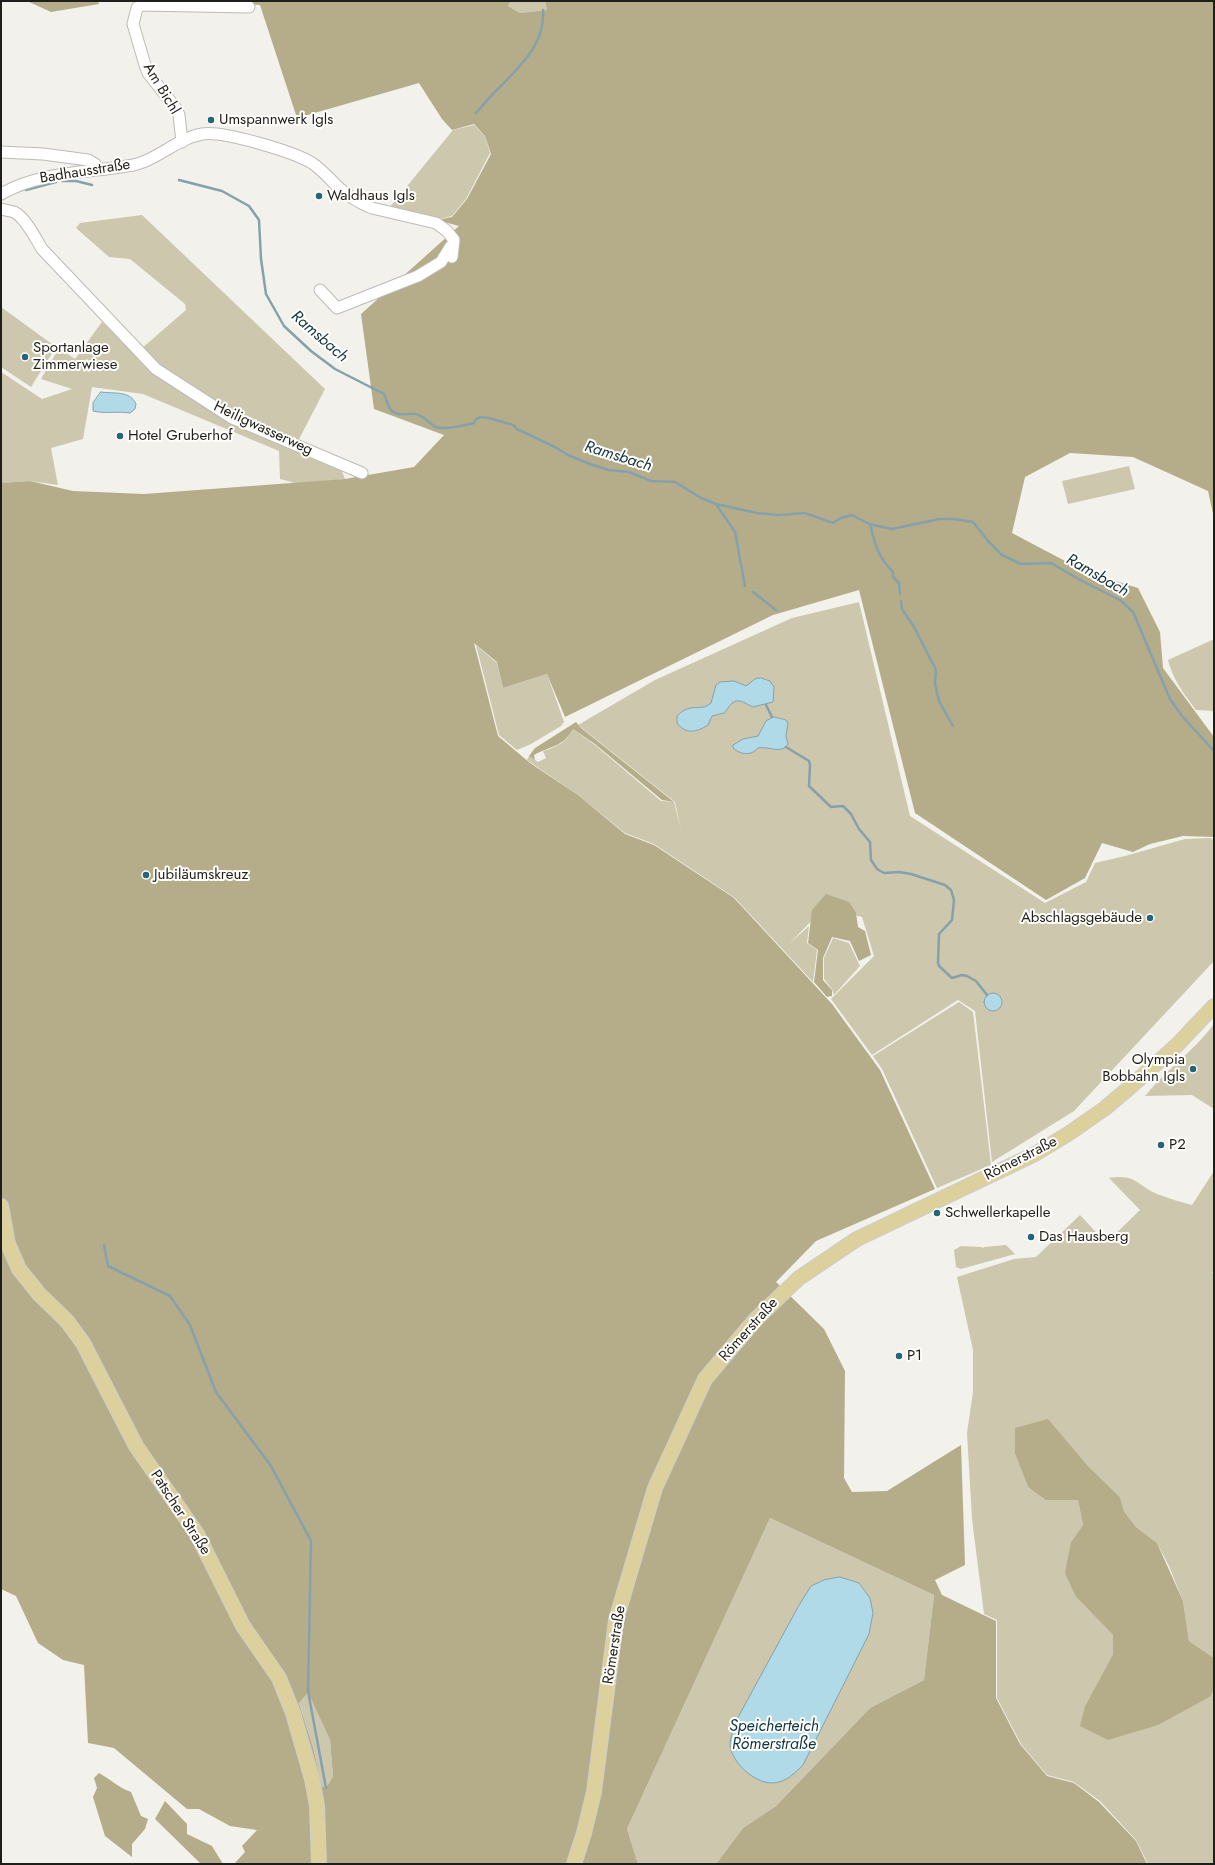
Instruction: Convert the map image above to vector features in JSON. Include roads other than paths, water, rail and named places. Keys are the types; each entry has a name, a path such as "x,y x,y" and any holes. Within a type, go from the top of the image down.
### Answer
{"main road":[{"name":"Römerstraße","path":"574,1864 584,1833 594,1792 616,1620 655,1488 705,1379 756,1319 798,1278 857,1239 1035,1154 1068,1134 1104,1109 1129,1088 1177,1045 1214,1006"},
{"name":"Patscher Straße","path":"1,1206 8,1244 19,1269 39,1294 67,1321 83,1343 136,1446 197,1534 243,1626 279,1678 295,1719 312,1779 317,1813 319,1864"}],"street":[{"name":"Am Bichl","path":"182,142 179,115 175,107 148,73 145,65 134,24 137,8 142,5 249,7"},
{"name":"Badhausstraße","path":"1,194 23,184 45,177 134,165 156,156 194,136 213,134 234,138 295,156 316,166 342,191 363,204 372,208 436,223 447,231 454,240"},
{"path":"1,152 43,154 88,160 95,164 97,170"},
{"name":"Heiligwasserweg","path":"1,209 15,213 19,216 42,249 156,369 232,418 362,474"},
{"path":"452,257 454,240"},
{"path":"320,290 337,308 418,276 437,265 444,259 454,240"}],"water":[{"path":"101,392 130,396 136,404 135,409 130,413 93,411 93,403"},
{"path":"761,678 770,681 774,687 773,702 753,707 741,701 736,701 732,703 724,713 712,716 708,725 696,731 688,731 680,727 677,723 677,716 687,709 707,706 711,703 716,685 720,682 734,681 746,686 755,679"},
{"path":"774,717 786,720 788,723 786,736 788,744 786,747 783,749 758,748 755,751 746,754 733,748 733,745 743,739 758,736 766,721"},
{"path":"993,993 999,996 1002,1002 999,1008 993,1011 987,1008 984,1002 987,996"},
{"name":"Speicherteich Römerstraße","path":"840,1577 859,1583 870,1598 873,1613 869,1634 803,1765 793,1774 777,1783 765,1782 751,1775 734,1758 731,1751 730,1742 735,1723 811,1586 824,1580"}],"waterway":[{"path":"476,113 531,52 540,33 543,22 543,10"},
{"name":"Ramsbach","path":"179,180 222,191 249,206 259,220 261,259 266,294 284,326 311,351 335,369 384,394 389,407 395,413 416,414 434,426 442,428 474,423 476,419 482,417 489,418 513,425 517,429 555,447 568,455 590,464 609,470 629,472 651,481 675,482 701,498 716,504 757,513 778,515 805,513 833,523 841,518 852,515 869,524 892,529 939,519 954,519 973,522 1002,555 1021,564 1051,563 1082,581 1120,600 1133,612 1170,699 1182,716 1214,751"},
{"name":"Ramsbach","path":"62,181 76,181 92,185"},
{"name":"Ramsbach","path":"26,190 56,182"},
{"path":"716,504 735,532 745,586"},
{"path":"870,524 880,556 893,572 893,577 899,583 900,594"},
{"path":"753,592 776,610"},
{"path":"901,601 902,609 914,627 936,670 935,684 939,701 953,726"},
{"path":"766,705 772,717"},
{"path":"786,747 809,761 809,786 831,807 843,806 851,814 859,829 870,842 871,860 877,869 884,873 899,872 911,874 945,885 951,890 954,900 952,920 939,934 939,966 952,978 962,975 976,981 987,995"},
{"path":"104,1245 108,1266 170,1296 190,1325 216,1392 271,1466 311,1541 308,1691 326,1788"}],"place":[{"name":"Umspannwerk Igls","path":"211,120"},
{"name":"Waldhaus Igls","path":"319,196"},
{"name":"Sportanlage Zimmerwiese","path":"25,357"},
{"name":"Hotel Gruberhof","path":"120,436"},
{"name":"Jubiläumskreuz","path":"146,875"},
{"name":"Abschlagsgebäude","path":"1150,918"},
{"name":"Olympia Bobbahn Igls","path":"1193,1069"},
{"name":"P2","path":"1161,1145"},
{"name":"Schwellerkapelle","path":"937,1213"},
{"name":"Das Hausberg","path":"1031,1237"},
{"name":"P1","path":"899,1356"}]}
